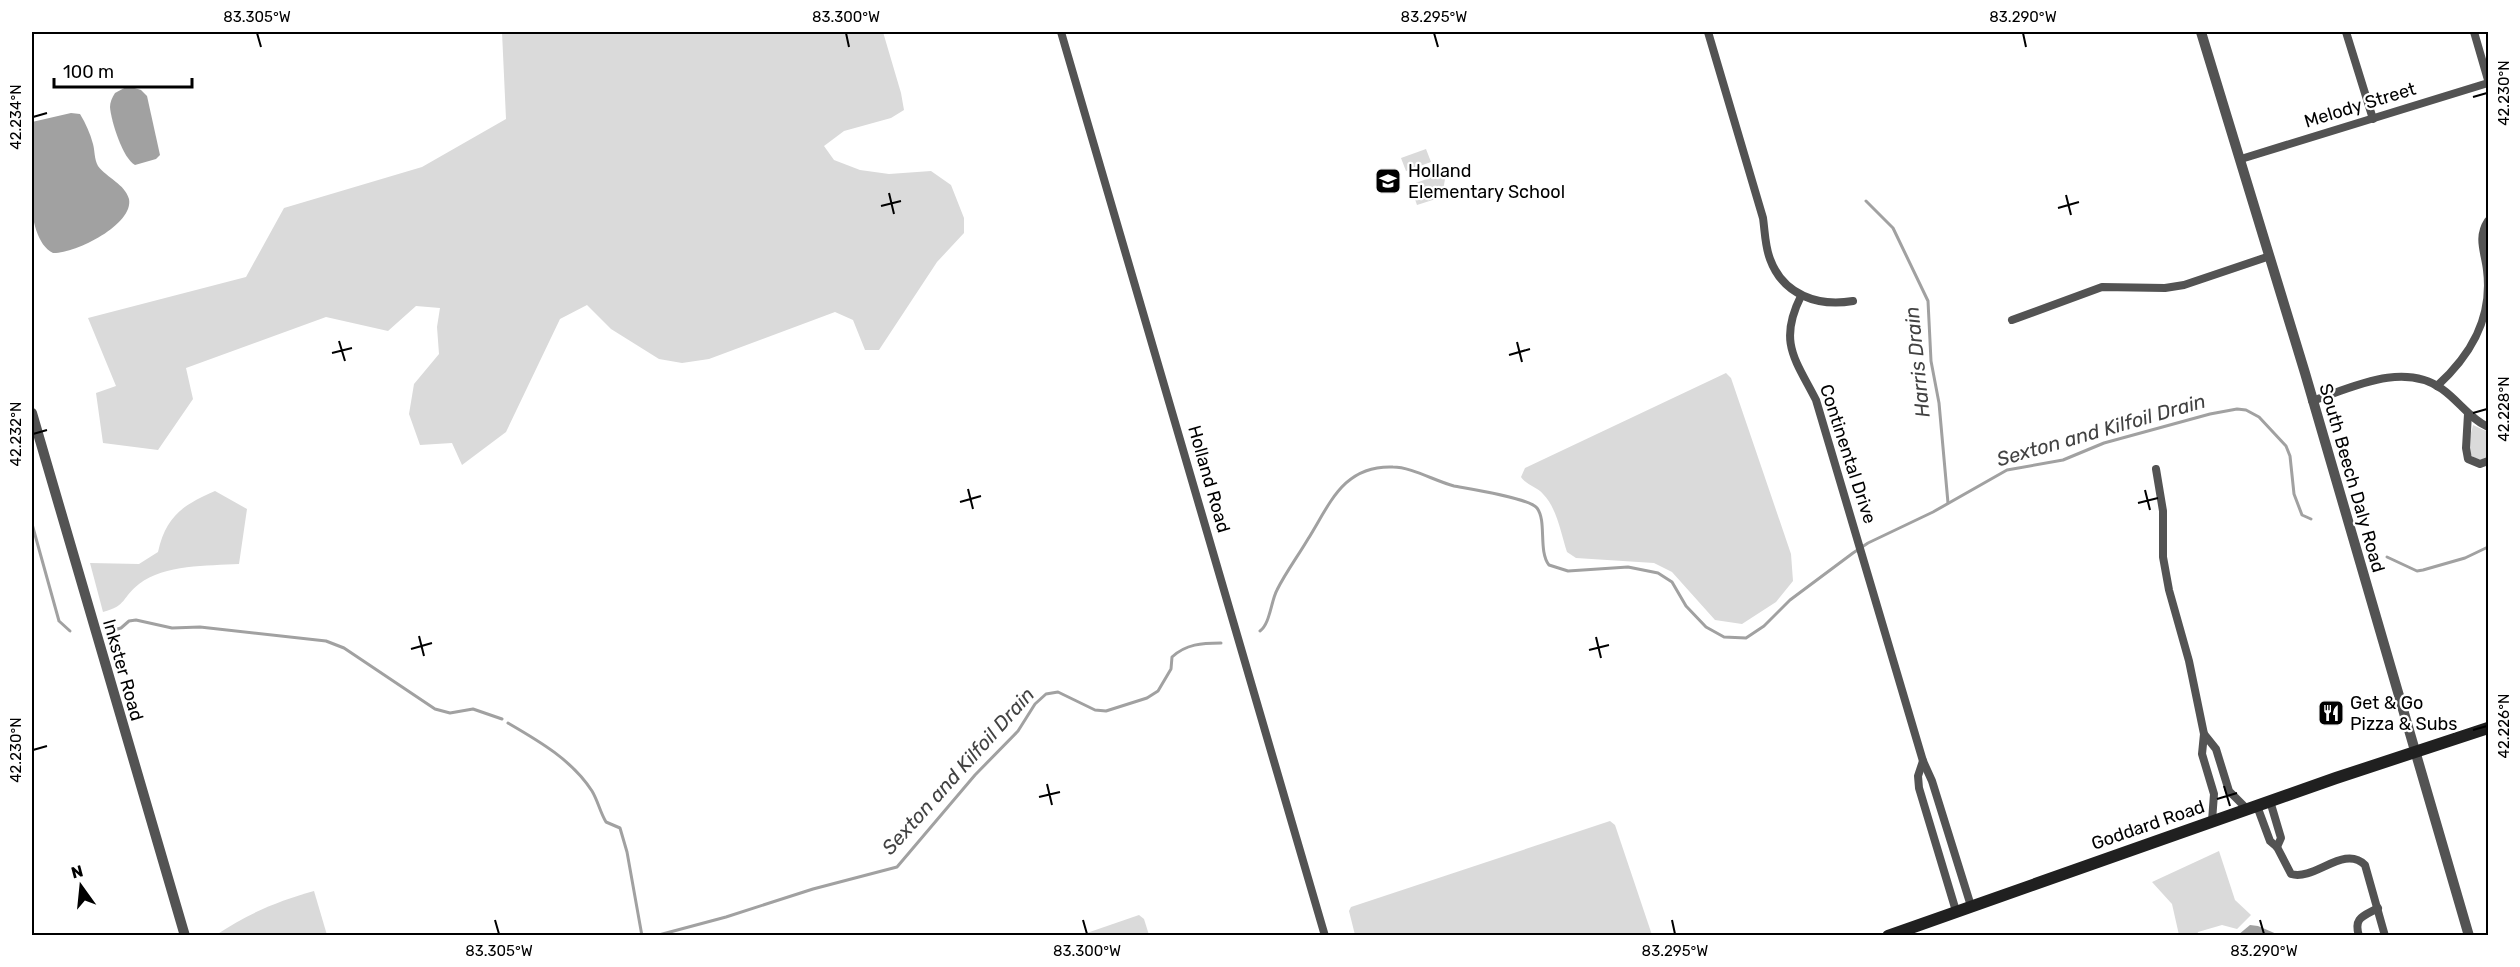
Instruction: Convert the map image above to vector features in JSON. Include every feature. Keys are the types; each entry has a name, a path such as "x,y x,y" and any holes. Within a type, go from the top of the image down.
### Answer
{"main road":[{"name":"Goddard Road","path":"1888,936 2252,807 2488,728"}],"street":[{"name":"Holland Road","path":"1061,32 1325,936"},
{"path":"1708,32 1763,218 1769,257 1780,277 1801,296 1829,304 1853,301"},
{"name":"South Beech Daly Road","path":"2201,32 2270,256 2469,936"},
{"path":"2346,32 2373,119"},
{"path":"2474,32 2488,81"},
{"name":"Melody Street","path":"2241,159 2488,81"},
{"path":"2437,386 2465,357 2482,325 2488,286 2481,239 2488,221"},
{"path":"2012,320 2102,286 2164,288 2184,285 2270,256"},
{"name":"Continental Drive","path":"1801,296 1790,323 1790,347 1816,400 1923,761 1932,781 1971,906"},
{"path":"2312,401 2392,377 2417,378 2437,386 2468,414 2488,427"},
{"name":"Inkster Road","path":"32,413 34,430 185,936"},
{"path":"2468,414 2466,448 2468,459 2480,464 2488,461"},
{"path":"2156,469 2163,511 2163,557 2169,590 2189,661 2204,734 2202,754 2214,794 2212,821"},
{"path":"2204,734 2216,749 2229,791 2252,807 2270,841 2277,847 2288,870 2296,875 2347,859 2358,859 2366,868 2385,936"},
{"name":"Continental Drive","path":"1923,761 1918,776 1919,788 1956,911"},
{"path":"2270,801 2281,838 2277,847"},
{"path":"2359,936 2356,925 2358,921 2378,908"}],"shaded area":[{"path":"502,32 883,32 904,110 891,118 844,131 824,146 834,160 860,170 889,174 931,171 951,185 964,218 964,233 937,262 879,350 865,350 853,320 835,312 709,359 682,363 659,359 611,329 587,305 560,319 506,432 462,465 452,443 420,445 409,414 414,384 439,354 437,327 440,308 416,306 388,331 326,317 186,368 193,399 158,450 103,443 96,393 116,386 88,318 246,277 284,208 422,167 506,119"},
{"path":"128,86 141,90 147,96 160,155 156,159 135,165 122,148 110,107 115,93"},
{"path":"71,113 80,114 91,136 98,166 124,189 129,199 128,209 113,228 101,236 74,249 53,253 43,244 36,230 32,213 30,174 32,122"},
{"path":"1426,149 1431,162 1406,171 1401,158"},
{"path":"1441,174 1445,179 1442,197 1417,205 1410,185"},
{"path":"1726,373 1731,378 1791,554 1793,581 1776,602 1742,624 1715,620 1672,572 1654,563 1576,558 1567,552 1548,500 1521,477 1525,468"},
{"path":"2473,425 2488,432 2488,456 2481,460 2471,455 2469,451"},
{"path":"215,491 247,509 239,564 187,567 149,577 120,604 103,612 90,563 139,564 158,552 166,529 178,513 194,501"},
{"path":"1610,821 1615,825 1652,935 1355,935 1349,911 1351,907"},
{"path":"2219,851 2235,900 2251,915 2237,929 2222,925 2198,932 2197,935 2179,935 2172,904 2152,882"},
{"path":"314,891 327,935 216,935 263,909"},
{"path":"1139,915 1144,919 1149,935 1081,935"},
{"path":"2250,925 2258,926 2279,935 2238,935"}],"waterway":[{"name":"Harris Drain","path":"1866,201 1893,228 1928,301 1931,361 1939,403 1948,503"},
{"name":"Sexton and Kilfoil Drain","path":"1260,631 1266,623 1281,583 1331,500 1350,480 1362,472 1376,468 1407,469 1454,486 1499,494 1532,504 1537,508 1542,520 1544,552 1549,565 1568,571 1628,567 1658,573 1672,582 1686,606 1706,627 1724,637 1746,638 1764,626 1790,600 1868,543 1933,512 2007,470 2063,460 2104,443 2210,414 2237,409 2246,410 2259,417 2286,446 2290,456 2294,494 2302,515 2311,519"},
{"path":"32,524 59,621 70,631"},
{"name":"Sexton and Kilfoil Drain","path":"2387,557 2417,571 2465,558 2488,547"},
{"path":"111,631 121,628 129,621 136,620 172,628 200,627 326,641 344,648 435,709 450,713 473,709 502,719"},
{"name":"Sexton and Kilfoil Drain","path":"655,936 726,917 813,889 897,867 975,775 1018,731 1035,704 1046,694 1058,692 1095,710 1106,711 1147,698 1158,691 1171,669 1172,657 1183,649 1201,644 1221,643"},
{"path":"508,723 543,744 575,770 592,791 606,822 620,828 627,852 642,936"}],"place":[{"name":"Holland Elementary School","path":"1388,181"},
{"name":"Get & Go Pizza & Subs","path":"2331,713"}]}
